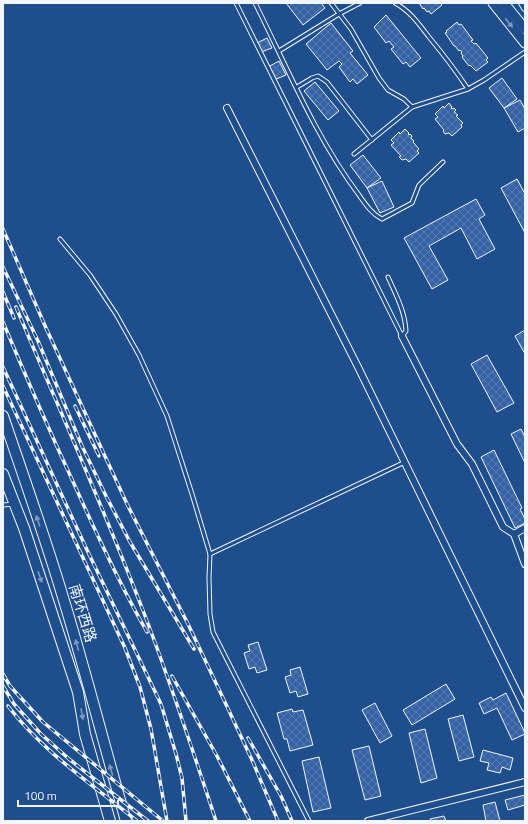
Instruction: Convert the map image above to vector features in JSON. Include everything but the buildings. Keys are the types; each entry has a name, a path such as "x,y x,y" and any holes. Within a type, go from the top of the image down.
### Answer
{"highway":[{"name":"南环西路","path":"3,416 60,585 126,821"},
{"name":"南环西路","path":"3,474 26,535 78,692 85,734 110,821"}],"main road":[{"path":"494,3 525,43"},
{"path":"504,3 525,30"}],"street":[{"path":"522,3 525,8"},
{"path":"227,108 405,462 525,708"},
{"path":"402,336 457,444 472,464 503,527 514,534 525,564"},
{"path":"514,534 525,528"},
{"path":"368,821 525,782"}],"lane":[{"path":"236,3 402,336 406,331 406,321 402,307 388,277"},
{"path":"255,3 321,136 352,185 375,216 382,219 412,204 419,185 444,162"},
{"path":"331,3 351,29 379,78 388,90 404,99 412,107"},
{"path":"279,51 339,14 360,3"},
{"path":"395,3 403,7 415,18 468,89"},
{"path":"354,154 412,107 468,89 525,52"},
{"path":"297,87 318,76 328,82 372,140"},
{"path":"60,239 90,275 103,294 128,335 149,375 166,416 210,554 210,614 213,632 310,821"},
{"path":"210,554 405,462"},
{"path":"3,505 14,503"},
{"path":"78,692 90,689"}],"railway":[{"path":"3,229 46,328 127,504 188,624 252,760 278,821"},
{"path":"3,267 38,341 82,446 106,496 130,542 194,649"},
{"path":"3,292 14,318"},
{"path":"16,307 100,502 132,581 174,696 216,821"},
{"path":"3,322 47,425 92,523 118,578 147,632"},
{"path":"3,367 87,550 161,704 182,778 186,821"},
{"path":"3,386 125,648 140,687 151,729 167,821"},
{"path":"75,406 99,456"},
{"path":"3,674 10,686 43,722 163,821"},
{"path":"172,676 217,756 250,821"},
{"path":"3,686 14,704 41,734 69,759 148,821"},
{"path":"8,706 22,723 53,753 137,821"},
{"path":"248,738 281,796 292,821"}]}
